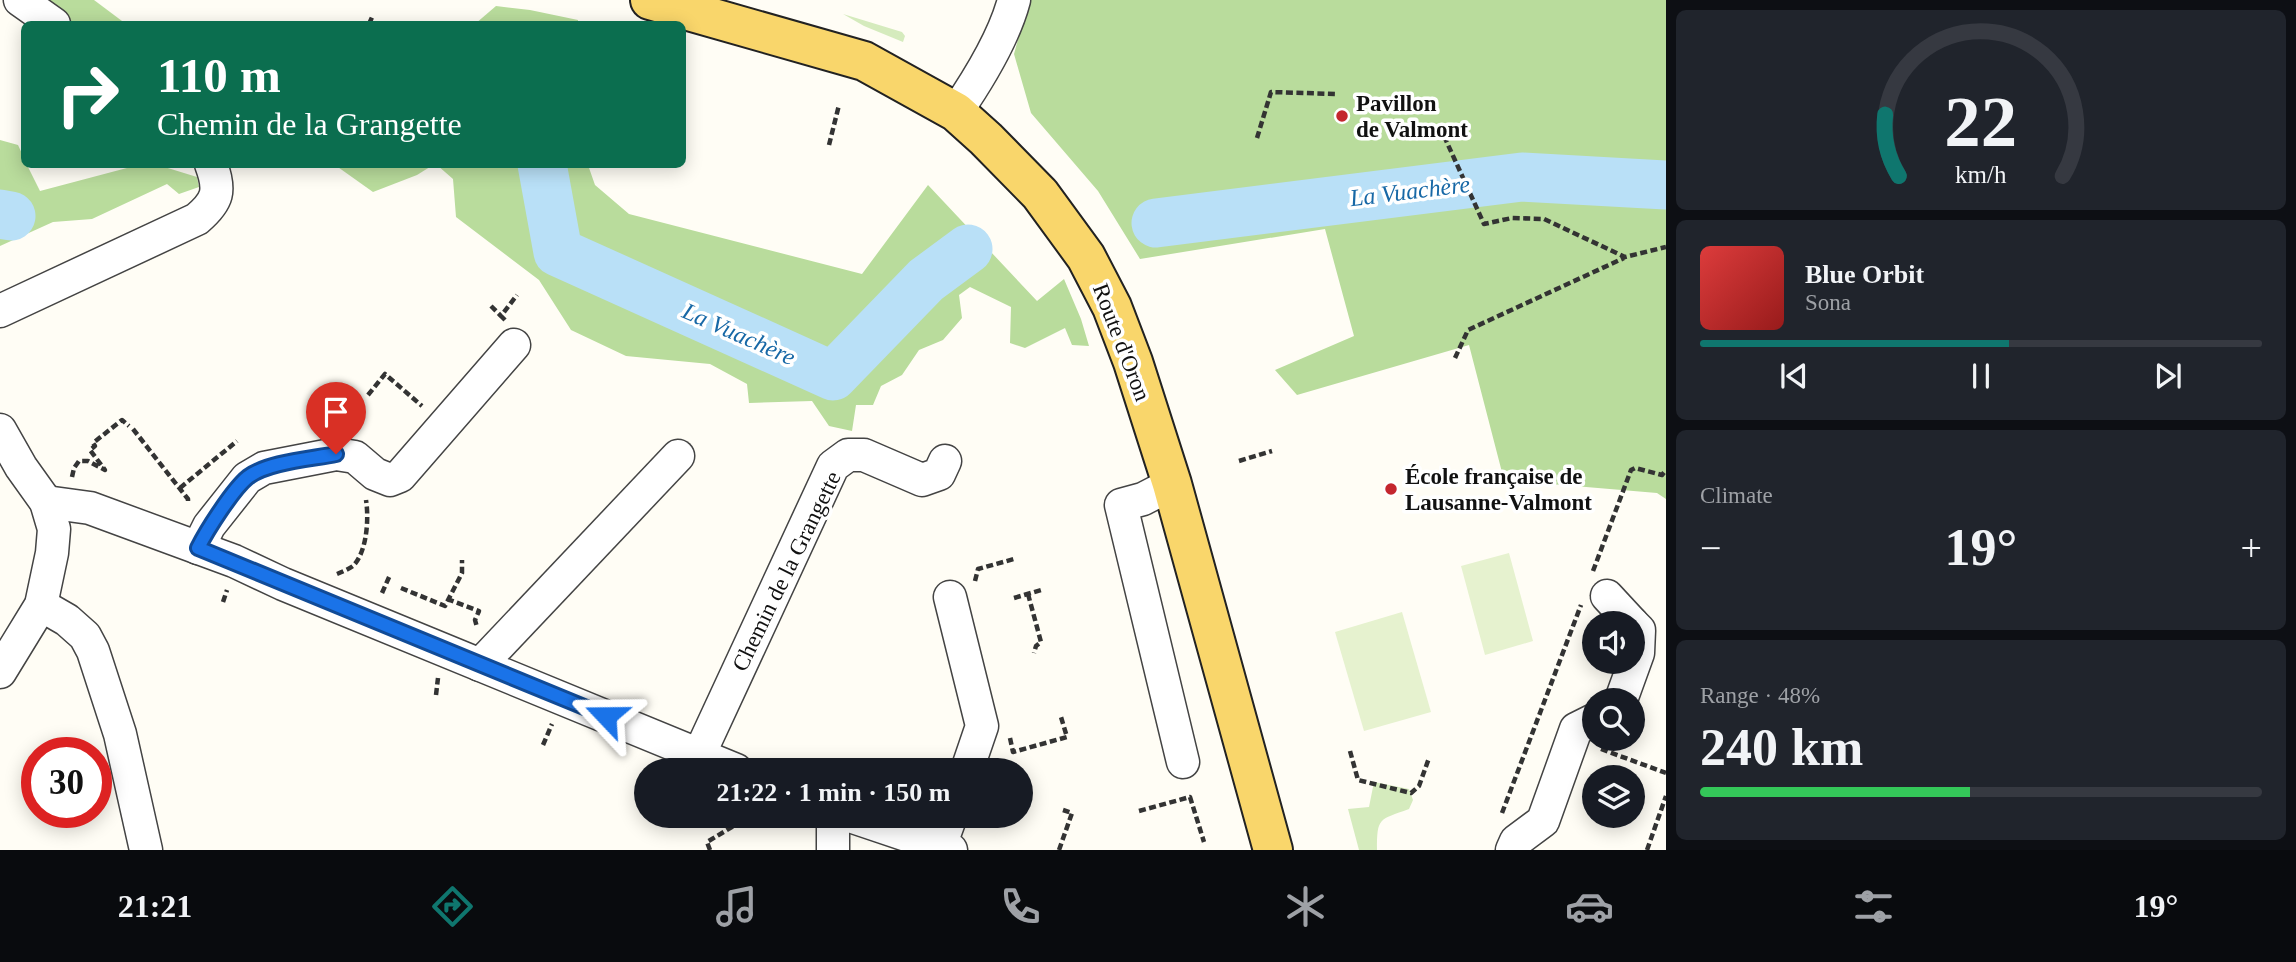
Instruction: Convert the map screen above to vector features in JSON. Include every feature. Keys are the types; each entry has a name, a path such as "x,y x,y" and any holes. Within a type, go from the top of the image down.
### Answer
{"main road":[{"name":"Route d'Oron","path":"650,0 864,61 956,112 1040,194 1090,263 1112,307 1172,484 1273,850"}],"street":[{"path":"20,0 50,21"},
{"path":"956,112 972,90 1014,0"},
{"path":"0,311 197,219 212,206 217,193 217,179 213,168"},
{"path":"198,548 209,526 247,478 264,468 336,454 355,457 376,474 390,480 400,475 506,326"},
{"path":"0,430 46,502 54,529 41,605 0,672"},
{"name":"Chemin de la Grangette","path":"699,755 833,466 848,455 864,455 922,480 939,474 945,461"},
{"path":"480,665 678,456"},
{"path":"1172,484 1143,499 1121,505 1182,762"},
{"path":"46,502 90,508 198,548 706,758"},
{"path":"958,590 982,726 971,758"},
{"path":"1594,590 1618,611"},
{"path":"41,605 67,620 85,636 93,652 120,734 146,850"},
{"path":"1505,837 1516,841 1543,821 1582,731"},
{"path":"833,828 833,850"},
{"path":"886,828 946,848 949,828"}],"path":[{"path":"370,21 373,15"},
{"path":"1257,138 1271,92 1335,94"},
{"path":"829,145 839,105"},
{"path":"1444,136 1484,224 1512,218 1544,219 1625,257"},
{"path":"1455,358 1468,330 1625,257 1666,247"},
{"path":"506,326 517,295"},
{"path":"491,306 506,326"},
{"path":"368,394 385,374 425,408 417,417"},
{"path":"74,476 74,468 95,446 93,443 122,420 131,427 180,488 188,499 188,509"},
{"path":"180,488 237,441"},
{"path":"79,461 88,461 105,470 90,450"},
{"path":"1239,461 1272,451"},
{"path":"1505,837 1594,590 1631,470 1635,468 1662,475 1666,470"},
{"path":"337,574 353,565 365,540 369,518 366,500 360,491"},
{"path":"958,590 975,581 978,569 1014,559"},
{"path":"401,589 445,606 461,573 462,561"},
{"path":"1014,598 1041,590"},
{"path":"1028,594 1041,642 1034,653"},
{"path":"447,599 479,611 475,620 478,632"},
{"path":"1008,731 1013,752 1067,737 1061,716"},
{"path":"1350,751 1358,780 1411,793 1419,786 1429,758"},
{"path":"1624,751 1666,773"},
{"path":"1647,850 1666,796"},
{"path":"1139,811 1190,797 1204,842"},
{"path":"1059,850 1072,813 1063,810"},
{"path":"710,850 708,842 731,828"}],"green space":[{"path":"40,0 94,0 122,21 71,21"},
{"path":"1029,0 1666,0 1666,499 1657,493 1504,480 1469,345 1297,395 1275,370 1354,336 1325,229 1140,259 1098,191 1031,113 1014,54"},
{"path":"496,6 578,20 578,21 478,21"},
{"path":"843,14 902,32 905,36 903,42 864,26"},
{"path":"0,140 18,145 21,152 21,168 28,168 40,191 127,168 168,168 197,177 199,187 179,194 167,184 92,219 53,222 0,246"},
{"path":"339,168 428,168 417,175 373,192"},
{"path":"440,168 589,168 595,185 629,214 862,274 928,185 1037,301 1064,279 1089,346 1072,345 1065,328 1025,348 1010,343 1011,307 970,287 959,295 962,318 943,340 919,350 902,375 881,386 873,405 856,405 852,431 829,426 812,401 749,403 747,384 710,364 626,356 571,330 539,280 456,217 453,179"},
{"path":"1509,553 1533,641 1485,655 1461,566"},
{"path":"1402,612 1431,712 1364,731 1335,632"},
{"path":"1374,782 1409,789 1413,800 1409,809 1391,815 1379,825 1377,850 1359,850 1348,809 1369,807"}],"waterway":[{"name":"La Vuachère","path":"543,168 558,252 833,376 926,280 968,249"},
{"name":"La Vuachère","path":"1156,223 1522,177 1666,185"},
{"name":"La Vuachère","path":"0,214 11,216"}],"place":[{"name":"Pavillon de Valmont","path":"1342,116"},
{"name":"École française de Lausanne-Valmont","path":"1391,489"}],"route":[{"path":"336,454 264,468 247,478 209,526 198,548 606,716"}]}
